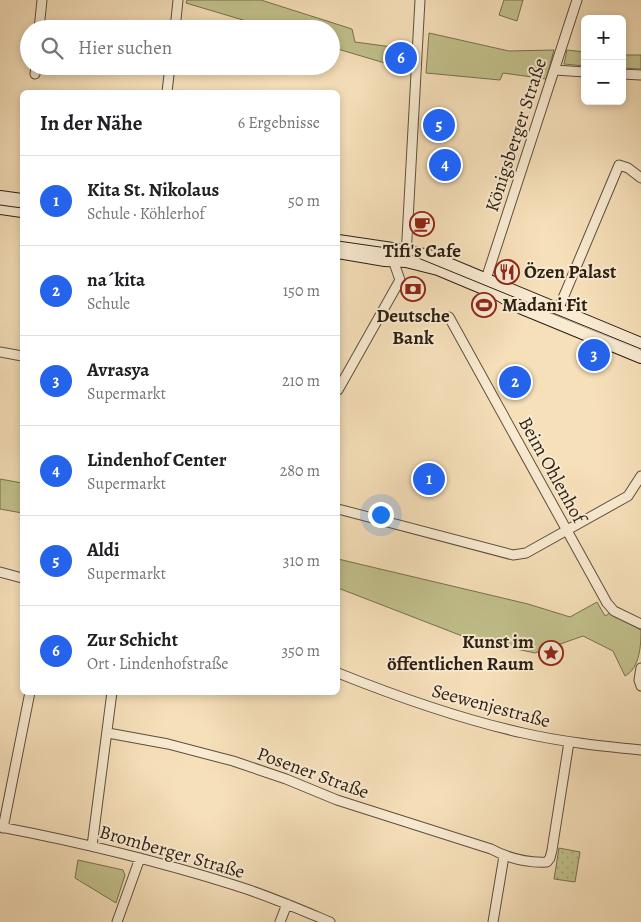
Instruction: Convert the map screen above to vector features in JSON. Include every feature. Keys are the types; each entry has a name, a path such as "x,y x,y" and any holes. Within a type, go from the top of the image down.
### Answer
{"main road":[{"path":"0,197 20,200"},
{"path":"0,208 20,211"},
{"path":"340,242 402,257 446,273 500,295 527,310 641,357"},
{"path":"340,252 402,257 429,256 641,344"}],"street":[{"path":"40,20 42,0"},
{"path":"176,20 178,0"},
{"path":"340,386 400,280 420,0"},
{"name":"Königsberger Straße","path":"486,279 578,0"},
{"path":"555,70 581,72"},
{"path":"626,74 641,75"},
{"path":"167,90 169,75"},
{"path":"558,310 619,165 628,168 641,178"},
{"name":"Beim Ohlenhof","path":"449,317 607,603 614,611 641,624"},
{"path":"0,352 20,356"},
{"path":"340,510 513,555 526,553 628,496 641,476"},
{"path":"0,572 20,577"},
{"path":"640,670 639,680 641,686"},
{"name":"Seewenjestraße","path":"340,674 442,711 521,732 569,742 641,750"},
{"path":"1,828 29,695"},
{"path":"92,846 112,695"},
{"name":"Posener Straße","path":"108,733 168,744 233,761 286,779 337,800 491,849 504,856 538,862 547,862 550,858 569,742"},
{"name":"Bromberger Straße","path":"1,828 92,846 236,885 330,922"},
{"path":"493,922 504,856"},
{"path":"117,922 140,858"},
{"path":"280,922 287,904"}],"shaded area":[{"path":"187,0 261,0 324,20 243,20 186,3"},
{"path":"504,0 523,0 517,21 499,15"},
{"path":"340,25 352,29 355,42 407,49 405,69 340,50"},
{"path":"429,33 509,51 554,50 546,79 503,73 500,80 426,73"},
{"path":"567,50 581,52 581,66 564,64"},
{"path":"626,55 641,55 641,69 626,68"},
{"path":"0,479 20,483 20,513 0,509"},
{"path":"340,559 528,604 570,617 597,602 605,616 610,613 641,630 637,662 634,668 625,676 613,651 583,636 535,653 470,639 340,589"},
{"path":"559,848 580,852 575,882 554,879"},
{"path":"78,860 123,870 125,875 116,903 75,878"}],"tram line":[{"path":"0,205 20,208"},
{"path":"340,241 387,248 406,253 641,349"}],"place":[{"name":"Zur Schicht","path":"401,58"},
{"name":"Aldi","path":"439,125"},
{"name":"Lindenhof Center","path":"445,165"},
{"name":"Tifi's Cafe","path":"422,224"},
{"name":"Özen Palast","path":"507,272"},
{"name":"Deutsche Bank","path":"413,289"},
{"name":"Madani Fit","path":"484,305"},
{"name":"Avrasya","path":"594,355"},
{"name":"na´kita","path":"515,382"},
{"name":"Kita St. Nikolaus","path":"429,479"},
{"name":"Kunst im öffentlichen Raum","path":"551,653"}]}
